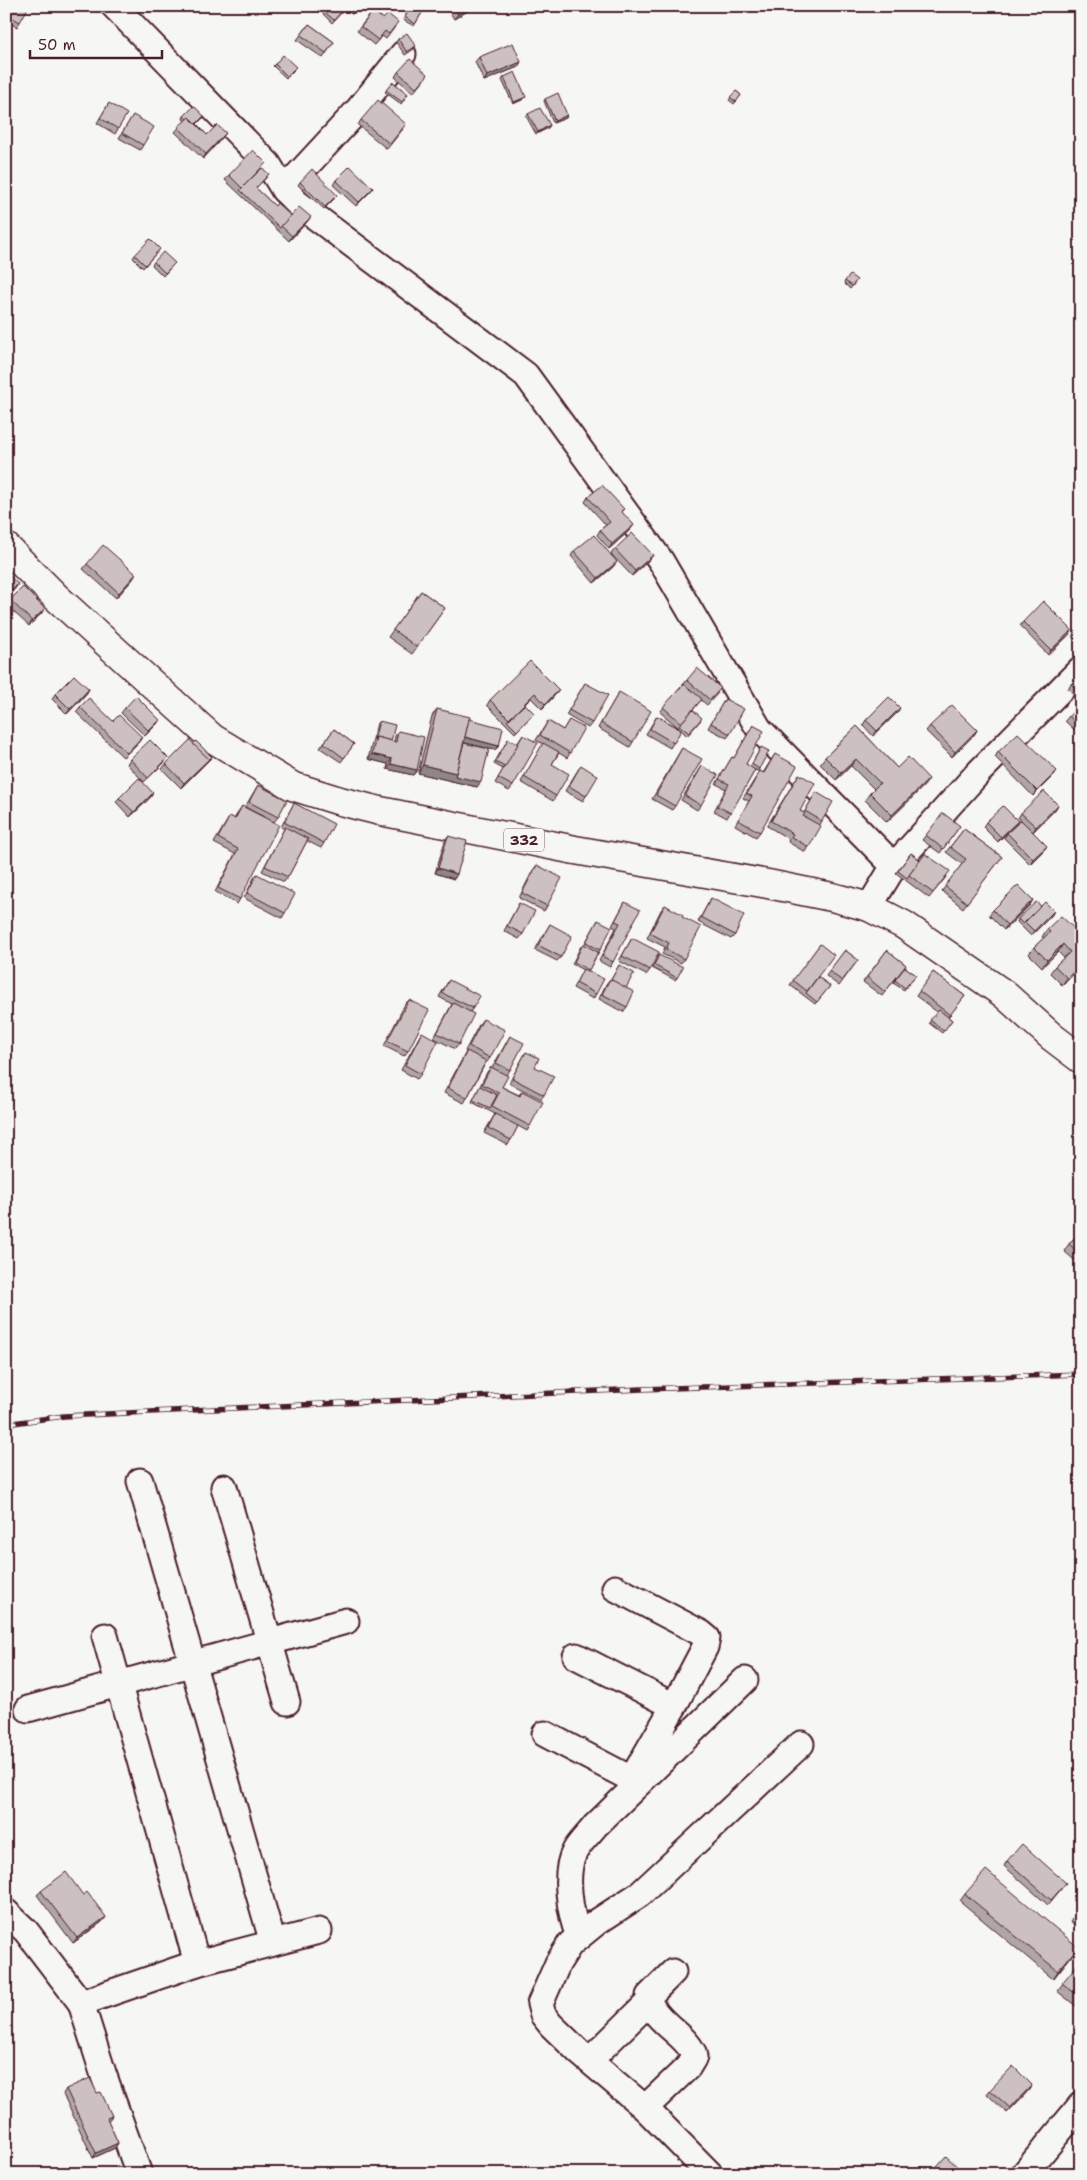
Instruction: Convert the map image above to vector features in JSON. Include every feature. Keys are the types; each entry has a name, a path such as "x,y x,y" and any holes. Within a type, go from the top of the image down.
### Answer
{"main road":[{"name":"332","path":"6,547 57,598 212,738 292,786 380,811 574,850 768,884 832,897 869,908 904,925 1004,994 1052,1037 1081,1059"}],"street":[{"path":"114,6 268,164 284,190 297,203 526,376 660,561 759,729 894,866"},
{"path":"284,190 358,110 403,54"},
{"path":"869,908 894,866 979,772 1081,669"},
{"path":"140,1481 273,1943"},
{"path":"224,1487 271,1641 287,1702"},
{"path":"615,1588 701,1633 707,1638 705,1647 635,1781"},
{"path":"28,1709 346,1620"},
{"path":"105,1636 197,1963"},
{"path":"576,1656 674,1706"},
{"path":"579,1936 574,1923 570,1898 570,1863 575,1850 635,1781 745,1680"},
{"path":"546,1734 635,1781"},
{"path":"710,2174 645,2108 551,2025 543,2015 540,2004 558,1962 570,1944 597,1922 640,1894 801,1744"},
{"path":"6,1912 26,1931 81,2002 104,2076 139,2174"},
{"path":"81,2002 197,1963 319,1931"},
{"path":"645,2108 688,2067 694,2057 690,2048 656,2013 649,2002 649,1996 673,1972"},
{"path":"590,2060 649,2002"},
{"path":"1024,2174 1081,2105"}],"building":[{"path":"6,6 29,6 20,22 6,14 9,10"},
{"path":"80,6 89,6 87,10"},
{"path":"326,6 340,6 343,10 334,20 322,10"},
{"path":"350,6 369,6 352,12"},
{"path":"411,6 426,6 415,24 405,17"},
{"path":"453,6 471,6 458,14"},
{"path":"373,11 383,19 388,14 398,22 389,34 385,31 378,40 361,27"},
{"path":"309,24 334,42 326,53 301,35"},
{"path":"407,33 416,46 407,52 398,39"},
{"path":"513,43 521,62 487,76 479,57"},
{"path":"283,55 296,67 287,76 275,64"},
{"path":"410,59 428,75 416,88 398,72"},
{"path":"515,72 526,97 514,102 504,77"},
{"path":"393,82 408,94 402,102 386,90"},
{"path":"736,91 741,95 736,102 730,97"},
{"path":"558,93 567,115 555,121 545,99"},
{"path":"378,100 406,124 390,144 361,120"},
{"path":"109,103 127,114 118,129 100,118"},
{"path":"194,106 204,116 196,124 189,117 187,119 184,116"},
{"path":"540,108 550,125 538,132 528,114"},
{"path":"133,115 154,127 143,145 122,133"},
{"path":"189,117 207,135 217,125 226,133 206,154 178,127"},
{"path":"253,150 266,163 242,188 229,175"},
{"path":"350,166 373,188 359,202 336,180"},
{"path":"262,168 269,174 256,188 275,206 277,203 291,216 280,228 240,190"},
{"path":"312,169 337,195 325,207 300,182"},
{"path":"299,207 311,217 292,236 281,226"},
{"path":"150,239 160,249 145,265 135,255"},
{"path":"163,252 175,263 165,273 154,262"},
{"path":"850,275 857,280 852,286 845,281"},
{"path":"602,485 624,509 621,511 634,525 612,544 600,530 610,522 588,497"},
{"path":"632,533 653,555 635,571 615,549"},
{"path":"594,535 617,562 598,578 574,551"},
{"path":"103,545 136,574 119,593 87,564"},
{"path":"6,573 18,584 6,596"},
{"path":"23,587 45,609 32,621 10,600"},
{"path":"421,591 445,608 417,647 393,630"},
{"path":"1043,601 1072,630 1051,650 1023,622"},
{"path":"530,661 559,690 545,704 535,693 509,719 490,700"},
{"path":"697,668 721,688 710,700 687,680"},
{"path":"74,675 89,689 70,709 55,694"},
{"path":"1081,675 1081,694 1071,684"},
{"path":"585,683 608,695 592,723 569,710"},
{"path":"684,684 702,699 681,723 663,707"},
{"path":"619,692 651,711 633,742 601,723"},
{"path":"136,696 160,720 149,731 125,708"},
{"path":"889,697 900,708 877,731 866,720"},
{"path":"89,698 113,721 119,715 142,737 127,753 80,707"},
{"path":"725,699 744,709 730,734 711,723"},
{"path":"525,704 534,713 517,731 507,721"},
{"path":"1081,704 1081,728 1069,716"},
{"path":"952,705 977,730 955,752 930,726"},
{"path":"437,709 470,717 456,773 423,765"},
{"path":"693,710 702,718 689,733 679,725"},
{"path":"657,716 681,730 674,743 650,729"},
{"path":"469,719 503,728 499,746 465,737"},
{"path":"569,720 584,728 570,753 540,735 548,721 563,730"},
{"path":"379,721 395,725 391,741 376,737 374,740"},
{"path":"753,725 764,731 746,764 755,770 731,813 717,806 729,784 719,779 732,757 734,758"},
{"path":"857,726 897,768 908,757 929,779 892,815 870,793 880,783 856,759 841,773 825,757"},
{"path":"334,729 354,744 344,758 324,743"},
{"path":"398,731 424,737 417,770 391,764 392,759 372,754 376,737 396,742"},
{"path":"1018,733 1057,771 1037,791 998,752"},
{"path":"523,735 538,743 513,786 498,778"},
{"path":"508,739 518,744 505,767 495,762"},
{"path":"150,740 168,758 148,778 130,759"},
{"path":"190,740 209,759 184,783 166,764"},
{"path":"196,741 212,757 207,762 209,759 193,744"},
{"path":"464,743 489,749 481,782 455,776"},
{"path":"543,743 559,752 552,764 569,774 556,796 524,777"},
{"path":"761,747 769,751 759,769 752,764"},
{"path":"682,748 702,759 675,806 656,795"},
{"path":"775,754 797,766 760,832 738,820 752,796 747,794 760,771 764,773"},
{"path":"581,765 598,776 586,796 569,786"},
{"path":"702,766 718,775 701,805 685,796"},
{"path":"799,774 815,783 800,811 805,813 803,816 821,826 809,847 791,837 793,834 771,821"},
{"path":"139,778 153,793 134,812 119,798"},
{"path":"258,785 287,800 278,817 249,802"},
{"path":"1044,791 1058,805 1036,827 1021,813"},
{"path":"816,792 833,802 822,821 805,811"},
{"path":"294,803 334,824 324,843 284,822"},
{"path":"242,806 279,825 240,899 218,888 238,849 218,838 230,816 235,819"},
{"path":"1003,806 1018,821 1001,837 986,822"},
{"path":"943,813 960,826 943,849 926,835"},
{"path":"1021,820 1047,846 1033,859 1007,833"},
{"path":"285,827 308,839 288,877 265,866"},
{"path":"964,829 1002,857 967,903 945,886 966,859 950,847"},
{"path":"448,836 467,841 457,874 438,868"},
{"path":"911,853 920,860 907,878 898,871"},
{"path":"925,854 950,871 933,893 909,875"},
{"path":"537,865 562,878 547,906 522,893"},
{"path":"257,874 295,894 285,913 247,893"},
{"path":"1018,885 1033,900 1007,925 993,910"},
{"path":"711,898 744,915 735,935 701,917"},
{"path":"625,902 640,910 613,962 602,956 620,923 615,921"},
{"path":"1036,902 1041,906 1023,924 1018,919"},
{"path":"1045,902 1054,911 1034,931 1025,922"},
{"path":"519,903 535,911 523,934 507,926"},
{"path":"665,905 701,927 684,959 666,949 669,943 650,933"},
{"path":"1061,916 1081,935 1081,965 1067,978 1055,966 1070,952 1063,944 1047,960 1034,947 1050,932 1047,929"},
{"path":"598,920 612,927 600,950 586,942"},
{"path":"550,924 572,936 561,957 538,945"},
{"path":"632,938 659,952 650,970 622,956"},
{"path":"583,944 598,952 589,970 574,962"},
{"path":"820,944 834,955 807,991 793,980"},
{"path":"845,950 858,960 842,981 829,971"},
{"path":"887,950 906,965 885,992 867,977"},
{"path":"659,955 683,967 677,978 654,965"},
{"path":"619,965 634,973 626,988 611,980"},
{"path":"905,967 916,975 905,988 895,980"},
{"path":"583,969 604,979 596,994 576,983"},
{"path":"933,972 965,996 950,1015 919,991"},
{"path":"818,977 830,986 817,1002 806,993"},
{"path":"610,979 634,992 627,1007 602,994"},
{"path":"449,980 480,996 473,1008 442,993"},
{"path":"409,1000 429,1010 408,1051 387,1041"},
{"path":"453,1003 474,1014 459,1044 437,1033"},
{"path":"939,1010 952,1020 944,1031 930,1020"},
{"path":"483,1019 505,1030 490,1058 469,1046"},
{"path":"422,1032 438,1041 421,1074 405,1065"},
{"path":"510,1036 524,1043 510,1070 496,1063"},
{"path":"467,1051 486,1061 467,1098 448,1088"},
{"path":"526,1052 539,1058 535,1067 554,1076 544,1095 512,1078"},
{"path":"491,1067 508,1076 502,1087 520,1096 522,1091 543,1102 530,1126 492,1106 499,1093 482,1084"},
{"path":"480,1086 497,1095 490,1108 473,1100"},
{"path":"495,1114 518,1126 511,1140 488,1128"},
{"path":"1081,1230 1081,1254 1069,1244"},
{"path":"1022,1844 1066,1883 1051,1900 1007,1861"},
{"path":"986,1870 1078,1947 1058,1971 965,1894"},
{"path":"66,1872 83,1895 87,1892 106,1917 77,1938 41,1891"},
{"path":"1081,1907 1081,1920 1075,1914"},
{"path":"1081,1960 1081,1998 1062,1983"},
{"path":"1013,2066 1032,2085 1010,2108 990,2090"},
{"path":"90,2078 97,2093 101,2092 112,2116 107,2118 118,2143 96,2153 66,2089"},
{"path":"946,2156 965,2174 930,2174"}],"railway":[{"path":"6,1424 64,1416 642,1389 1081,1374"}]}
